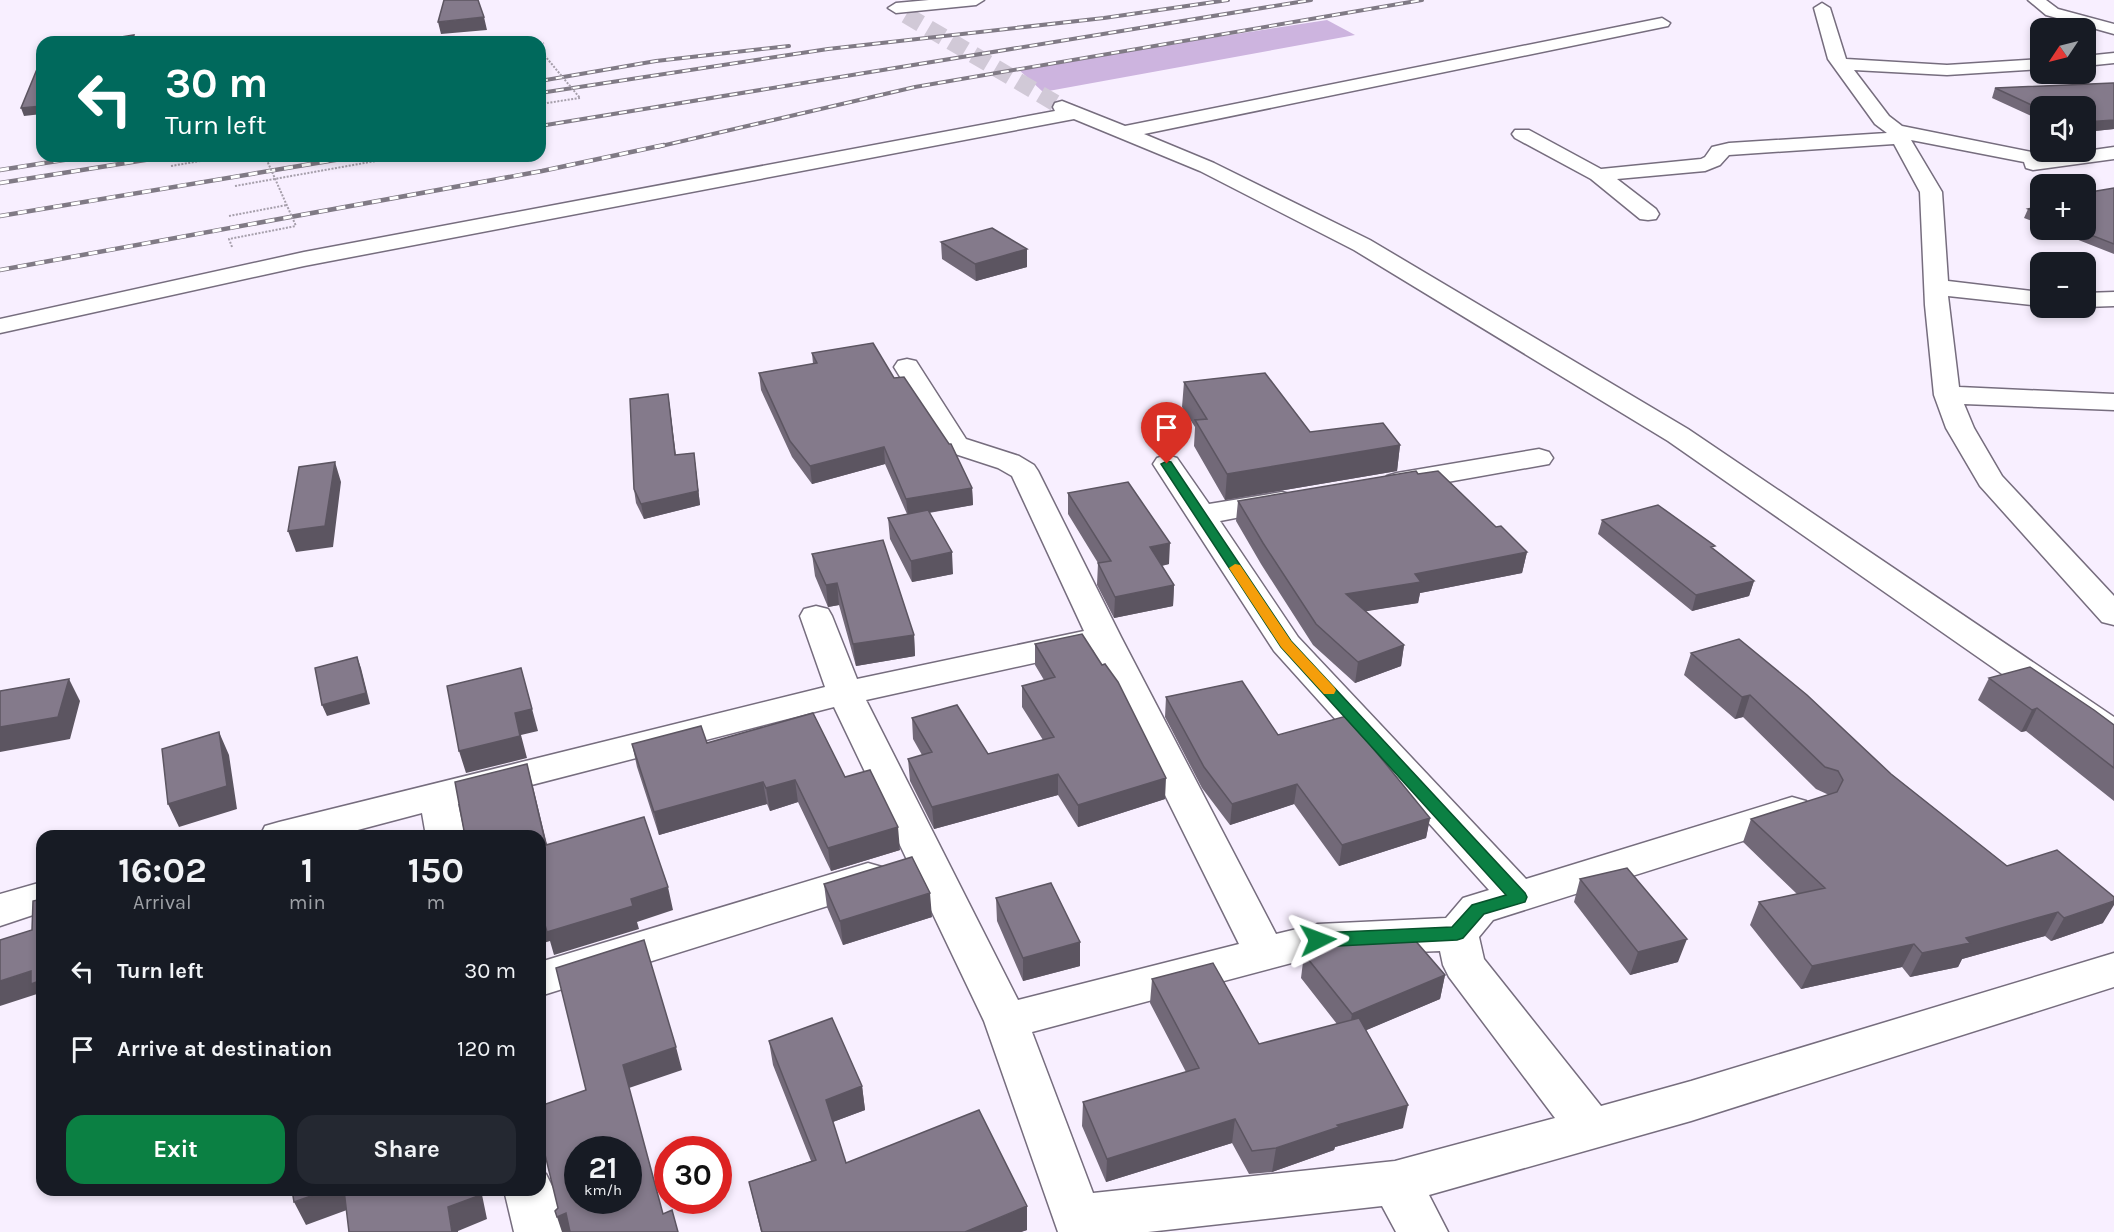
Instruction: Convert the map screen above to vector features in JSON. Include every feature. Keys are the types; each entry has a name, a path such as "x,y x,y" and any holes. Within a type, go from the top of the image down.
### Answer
{"street":[{"path":"896,8 976,0"},
{"path":"2036,0 2052,12 2114,29"},
{"path":"1822,8 1837,59 1882,120 1897,135 1930,192 1936,287 1947,395 1960,428 1990,480 2114,615"},
{"path":"1124,132 1662,23"},
{"path":"2096,60 2114,58"},
{"path":"1841,64 1947,70 2030,65"},
{"path":"0,327 304,259 1068,110 1207,167 1362,245 1678,435 2114,734"},
{"path":"1522,135 1598,175 1648,214"},
{"path":"1598,175 1705,165 1713,161 1719,152 1729,149 1897,135 2030,158"},
{"path":"2096,156 2114,153"},
{"path":"1998,169 2053,162"},
{"path":"1936,287 2030,298"},
{"path":"2096,300 2114,299"},
{"path":"907,367 956,445 967,451 1015,463 1024,471 1104,638 1265,953"},
{"path":"1947,395 2114,402"},
{"path":"1376,485 1539,458"},
{"path":"1167,464 1286,644 1519,897"},
{"path":"1200,515 1306,497"},
{"path":"816,616 845,693 1006,1021 1080,1225 1395,1183 1691,1101 2114,970"},
{"path":"302,830 845,693 1104,638"},
{"path":"436,795 445,830"},
{"path":"1006,1021 1318,940 1457,934 1478,909 1812,804"},
{"path":"546,978 926,859"},
{"path":"0,910 36,899"},
{"path":"1457,934 1464,965 1591,1129"},
{"path":"1395,1183 1423,1232"},
{"path":"530,1196 539,1232"}],"path":[{"path":"546,57 580,98 546,103"},
{"path":"171,166 195,162"},
{"path":"230,239 296,226 268,162"},
{"path":"235,186 370,162"},
{"path":"229,216 287,205"}],"shaded area":[{"path":"1327,20 1355,35 1043,92 1017,68"}],"building":[{"path":"444,0 478,0 484,17 438,22"},
{"path":"36,72 36,107 21,108"},
{"path":"2114,83 2114,120 2096,121 2096,96 2030,96 2030,104 1995,88 2096,84"},
{"path":"2114,188 2114,244 2096,237 2096,191"},
{"path":"992,228 1027,249 975,264 941,242"},
{"path":"873,343 894,378 904,377 951,444 972,488 906,499 884,447 810,466 790,441 759,373 817,363 812,353"},
{"path":"1265,373 1310,432 1383,423 1400,445 1227,474 1195,420 1207,419 1184,382"},
{"path":"668,394 675,455 694,453 698,491 641,504 634,489 630,399"},
{"path":"335,462 325,526 288,531 299,467"},
{"path":"1416,471 1418,474 1438,471 1496,527 1501,526 1527,552 1415,574 1421,582 1346,594 1404,645 1358,662 1316,624 1238,501"},
{"path":"1128,482 1170,543 1150,547 1174,585 1115,597 1098,563 1111,561 1068,493"},
{"path":"1658,505 1715,546 1711,547 1754,581 1696,595 1602,520"},
{"path":"928,510 952,552 911,561 888,518"},
{"path":"883,540 914,635 853,644 837,583 826,585 812,554"},
{"path":"1082,634 1102,665 1105,664 1118,682 1166,778 1078,805 1058,774 932,807 908,759 932,752 912,718 957,705 988,754 1054,737 1022,686 1055,677 1035,644"},
{"path":"1739,639 1807,695 1891,774 2007,866 2057,850 2114,897 2114,901 2064,918 2058,912 1966,938 1970,943 1922,953 1914,944 1812,966 1759,902 1825,888 1751,819 1837,792 1843,780 1838,771 1825,767 1750,695 1742,697 1691,653"},
{"path":"357,657 366,693 322,705 315,668"},
{"path":"2030,667 2114,725 2114,768 2037,708 2032,710 1989,678"},
{"path":"521,668 532,709 515,713 520,736 459,751 447,686"},
{"path":"69,679 58,717 0,727 0,691"},
{"path":"1242,681 1278,735 1350,715 1378,745 1372,747 1430,818 1342,845 1297,784 1232,804 1204,767 1166,697"},
{"path":"813,713 845,777 870,770 898,827 828,848 795,780 766,788 763,782 654,812 632,744 701,726 707,743"},
{"path":"219,732 227,786 168,804 162,749"},
{"path":"527,764 542,830 464,830 455,782"},
{"path":"644,817 668,887 631,899 633,906 547,932 546,845"},
{"path":"912,857 930,893 840,921 824,884"},
{"path":"1627,868 1687,939 1638,952 1580,879"},
{"path":"1051,883 1080,942 1023,958 996,898"},
{"path":"36,900 36,982 31,984 31,971 0,981 0,940 32,930 33,901"},
{"path":"1407,931 1445,975 1352,1014 1304,954 1357,933"},
{"path":"644,940 676,1047 623,1065 654,1180 654,1214 673,1214 678,1232 570,1232 566,1214 642,1214 642,1136 564,1136 564,1214 557,1217 555,1211 558,1208 546,1159 546,1104 586,1090 556,968"},
{"path":"1213,963 1259,1044 1359,1018 1408,1105 1337,1125 1339,1127 1276,1148 1252,1151 1235,1119 1107,1159 1083,1102 1199,1068 1152,979"},
{"path":"832,1018 862,1086 826,1100 846,1163 979,1110 1027,1206 965,1232 762,1232 749,1182 816,1160 769,1041"},
{"path":"293,1196 311,1196 294,1202"},
{"path":"345,1196 478,1196 448,1207 452,1232 349,1232"}],"tunnel":[{"path":"906,15 1062,107"}],"railway":[{"path":"546,92 828,49 1104,18 1228,0"},
{"path":"546,125 1311,0"},
{"path":"657,147 915,87 1422,0"},
{"path":"546,80 656,61 789,46"},
{"path":"0,270 542,171 664,145"},
{"path":"0,170 51,162"},
{"path":"0,183 132,162"},
{"path":"0,216 323,162"}],"slow traffic":[{"path":"1235,568 1286,644 1329,690"}],"route":[{"path":"1167,464 1286,644 1519,897 1478,909 1457,934 1318,940"}]}
